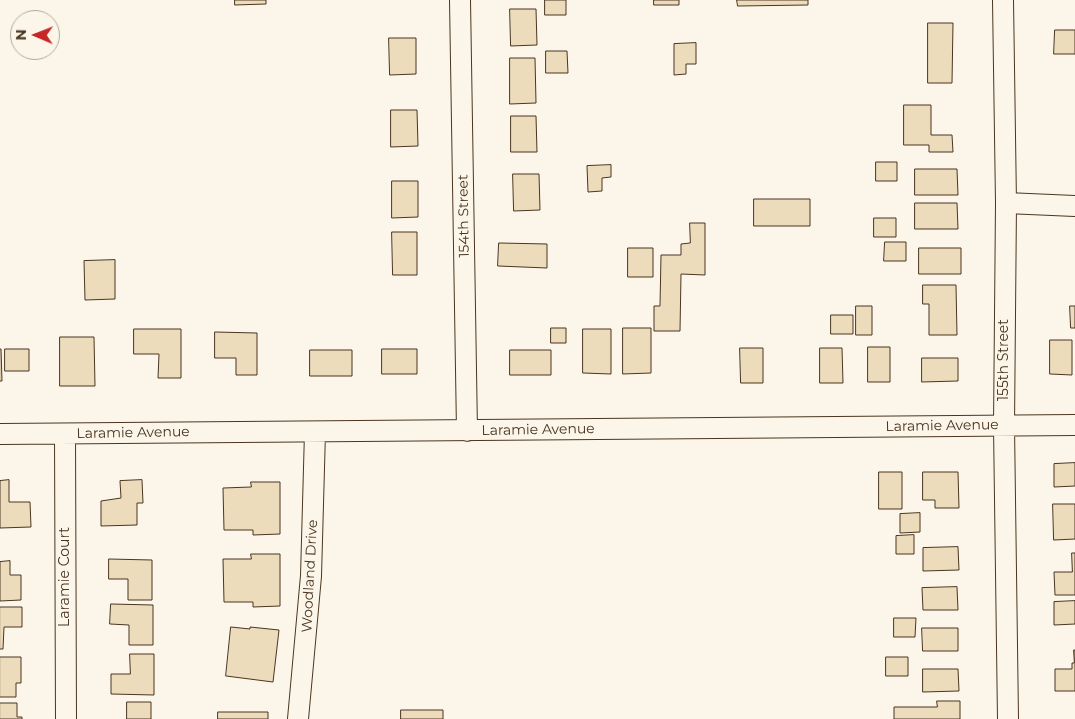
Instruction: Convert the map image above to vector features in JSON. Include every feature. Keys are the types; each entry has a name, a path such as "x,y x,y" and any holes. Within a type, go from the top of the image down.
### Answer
{"street":[{"name":"154th Street","path":"460,0 468,431"},
{"name":"155th Street","path":"1003,0 1006,203 1004,426 1008,719"},
{"path":"1006,203 1075,206"},
{"name":"Laramie Avenue","path":"0,434 1075,425"},
{"name":"Woodland Drive","path":"298,719 311,576 315,432"},
{"name":"Laramie Court","path":"65,434 66,719"}],"building":[{"path":"235,0 266,0 266,4 235,5"},
{"path":"545,0 566,0 566,15 545,15"},
{"path":"654,0 679,0 679,5 654,5"},
{"path":"737,0 808,0 808,5 738,6"},
{"path":"510,9 536,9 537,45 511,46"},
{"path":"928,23 953,23 952,83 928,83"},
{"path":"1055,30 1075,30 1075,54 1054,54"},
{"path":"389,38 416,38 416,74 390,75"},
{"path":"696,43 696,64 686,64 686,74 674,75 674,44"},
{"path":"546,51 567,51 568,73 546,73"},
{"path":"510,58 535,58 536,103 510,104"},
{"path":"904,105 931,105 931,135 952,135 953,152 929,152 929,145 904,145"},
{"path":"391,110 417,110 418,146 391,147"},
{"path":"511,116 536,116 537,152 511,152"},
{"path":"876,162 897,162 897,181 876,181"},
{"path":"611,165 611,177 602,178 602,191 588,192 587,166"},
{"path":"915,169 957,169 958,195 915,195"},
{"path":"513,174 539,174 540,210 514,211"},
{"path":"392,181 418,181 418,217 392,218"},
{"path":"754,199 810,199 810,226 754,226"},
{"path":"915,203 957,203 958,229 915,229"},
{"path":"874,218 896,218 896,237 874,237"},
{"path":"690,223 705,223 705,275 681,274 680,331 654,331 654,306 660,306 661,255 681,255 681,244 690,243"},
{"path":"392,232 417,232 417,275 393,275"},
{"path":"885,242 906,242 906,261 884,261"},
{"path":"499,243 547,244 547,268 498,266"},
{"path":"628,248 653,248 653,277 628,277"},
{"path":"919,248 961,248 961,274 919,274"},
{"path":"115,260 115,299 85,300 84,261"},
{"path":"923,285 956,285 957,335 929,335 929,304 923,304"},
{"path":"856,306 872,306 872,335 856,335"},
{"path":"1070,306 1075,306 1075,328 1071,328"},
{"path":"831,315 853,315 853,334 831,334"},
{"path":"551,328 566,328 566,343 551,343"},
{"path":"623,328 651,328 651,373 623,374"},
{"path":"134,329 181,329 181,378 158,378 159,354 134,354"},
{"path":"583,329 611,329 611,374 583,373"},
{"path":"215,332 257,333 257,375 236,375 236,358 215,358"},
{"path":"60,337 94,337 95,386 60,386"},
{"path":"1050,340 1072,340 1072,375 1050,374"},
{"path":"868,347 890,347 890,382 868,382"},
{"path":"740,348 763,348 763,383 741,383"},
{"path":"820,348 842,348 843,383 820,383"},
{"path":"1,349 2,381 0,381"},
{"path":"5,349 29,349 29,371 5,371"},
{"path":"382,349 417,349 417,374 382,374"},
{"path":"310,350 352,350 352,376 310,376"},
{"path":"510,350 551,350 551,375 510,375"},
{"path":"922,358 958,358 958,381 922,382"},
{"path":"1075,463 1075,486 1054,487 1054,464"},
{"path":"879,472 902,472 902,509 879,509"},
{"path":"923,472 958,472 959,508 935,508 935,500 923,500"},
{"path":"9,480 9,502 30,502 31,527 0,528 0,481"},
{"path":"142,480 143,503 137,503 137,525 101,526 101,501 121,498 120,481"},
{"path":"251,482 280,482 280,534 253,535 253,530 224,530 223,488 251,487"},
{"path":"1053,504 1075,504 1075,539 1054,540"},
{"path":"920,513 920,532 900,533 900,514"},
{"path":"914,535 914,554 896,554 896,536"},
{"path":"958,547 959,570 923,571 923,548"},
{"path":"1072,553 1075,553 1075,595 1055,595 1054,572 1072,572"},
{"path":"251,554 280,554 280,606 253,607 253,602 224,602 223,559 251,559"},
{"path":"109,559 152,560 152,600 128,600 128,579 109,579"},
{"path":"10,561 10,575 21,575 21,600 0,601 0,562"},
{"path":"957,587 958,610 923,610 922,588"},
{"path":"1075,601 1075,624 1054,625 1054,602"},
{"path":"111,604 153,605 153,645 129,645 129,625 110,624"},
{"path":"0,607 22,607 22,627 4,627 3,649 0,649"},
{"path":"894,618 916,618 915,637 894,637"},
{"path":"231,627 279,630 273,682 226,676"},
{"path":"922,628 958,628 958,651 923,651"},
{"path":"1074,650 1075,691 1055,691 1055,669 1072,669"},
{"path":"130,654 154,654 154,695 111,694 111,674 130,674"},
{"path":"0,657 21,657 21,683 16,683 16,697 0,697"},
{"path":"886,657 908,657 908,676 886,676"},
{"path":"923,669 958,669 959,691 923,692"},
{"path":"937,701 960,701 960,719 894,719 894,707 937,707"},
{"path":"127,702 151,702 151,719 127,719"},
{"path":"0,703 17,703 17,717 22,717 22,719 0,719"},
{"path":"401,710 443,710 443,719 401,719"},
{"path":"218,712 268,712 268,719 218,719"}]}
